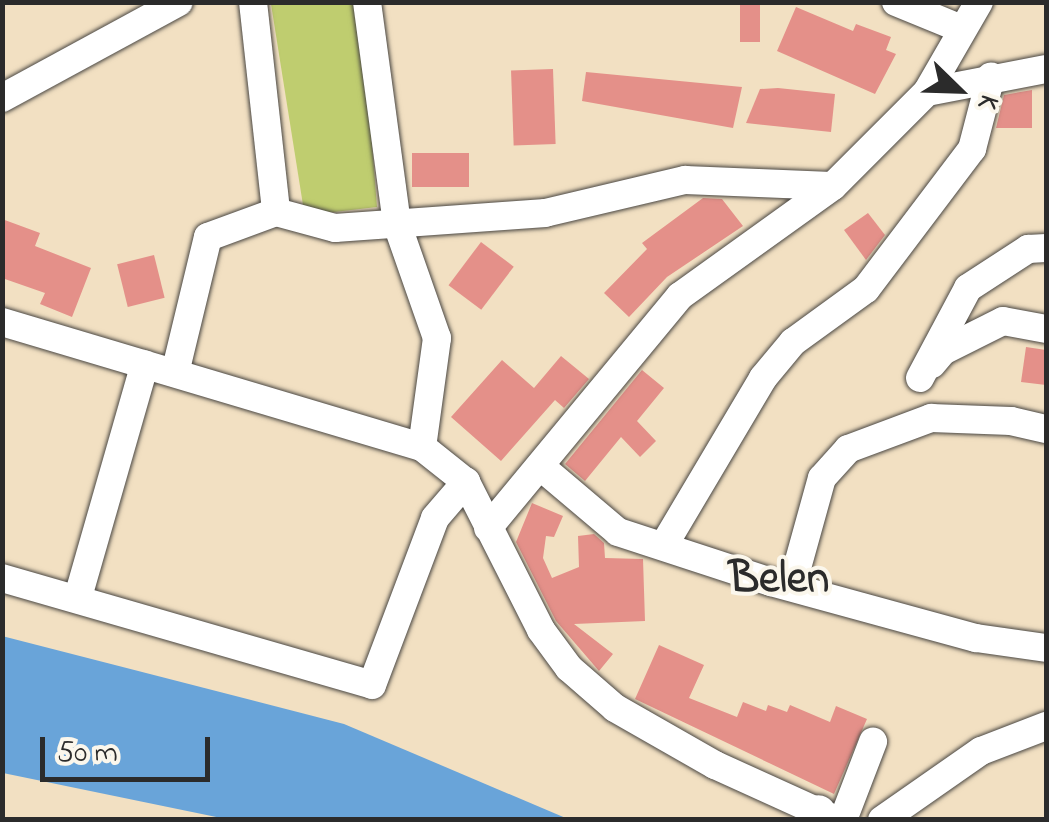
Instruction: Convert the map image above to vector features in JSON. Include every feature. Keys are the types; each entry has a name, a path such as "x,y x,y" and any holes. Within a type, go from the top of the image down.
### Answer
{"street":[{"path":"6,90 180,2"},
{"path":"253,2 276,212"},
{"path":"367,2 396,224 436,338 422,447"},
{"path":"896,2 959,28"},
{"path":"488,528 680,296 833,186 927,92 959,28 979,2"},
{"path":"927,92 991,76 1046,69"},
{"path":"664,546 763,378 793,342 866,289 972,148 991,76"},
{"path":"175,373 208,237 276,212 335,228 545,212 685,180 833,186"},
{"path":"931,418 920,378 968,288 1028,249 1046,248"},
{"path":"920,378 943,351 1003,321 1046,329"},
{"path":"2,322 422,447 466,482 541,630 568,668 615,708 829,818 873,742"},
{"path":"78,597 145,364"},
{"path":"792,586 822,478 848,448 931,418 1011,420 1046,429"},
{"path":"540,466 618,532 976,638 1046,648"},
{"path":"2,578 372,685 436,518 466,482"},
{"path":"882,820 980,751 1046,726"}],"green space":[{"path":"361,3 377,207 317,214 303,205 271,4"}],"water":[{"path":"2,636 344,724 568,819 226,819 3,773"}],"building":[{"path":"740,2 760,2 760,42 740,42"},
{"path":"796,7 853,31 856,24 891,37 886,50 896,54 875,94 777,51"},
{"path":"553,69 556,144 514,145 511,70"},
{"path":"586,72 742,87 733,128 582,101"},
{"path":"760,89 835,94 831,132 746,123"},
{"path":"1032,90 1032,128 996,128 1004,95"},
{"path":"412,153 469,153 469,187 412,187"},
{"path":"703,198 722,199 743,226 667,277 629,317 604,293 647,249 642,243"},
{"path":"868,213 885,235 866,260 844,230"},
{"path":"2,219 40,233 35,246 91,268 72,317 40,304 45,293 2,278"},
{"path":"481,242 514,267 481,310 449,285"},
{"path":"154,255 165,298 128,307 117,264"},
{"path":"1026,347 1046,350 1046,385 1021,382"},
{"path":"561,356 589,379 564,408 555,400 501,461 451,417 502,360 534,388"},
{"path":"642,370 664,388 637,421 656,441 640,457 621,437 585,481 565,464"},
{"path":"532,503 563,516 554,537 546,536 543,558 552,578 579,567 578,536 594,534 604,543 605,558 643,559 645,621 574,624 613,654 599,671 556,621 516,542"},
{"path":"659,645 704,665 689,698 737,717 743,702 766,711 768,705 787,712 790,705 830,722 836,706 867,719 834,794 635,699"}],"district":[{"name":"Belen","path":"779,581"}]}
